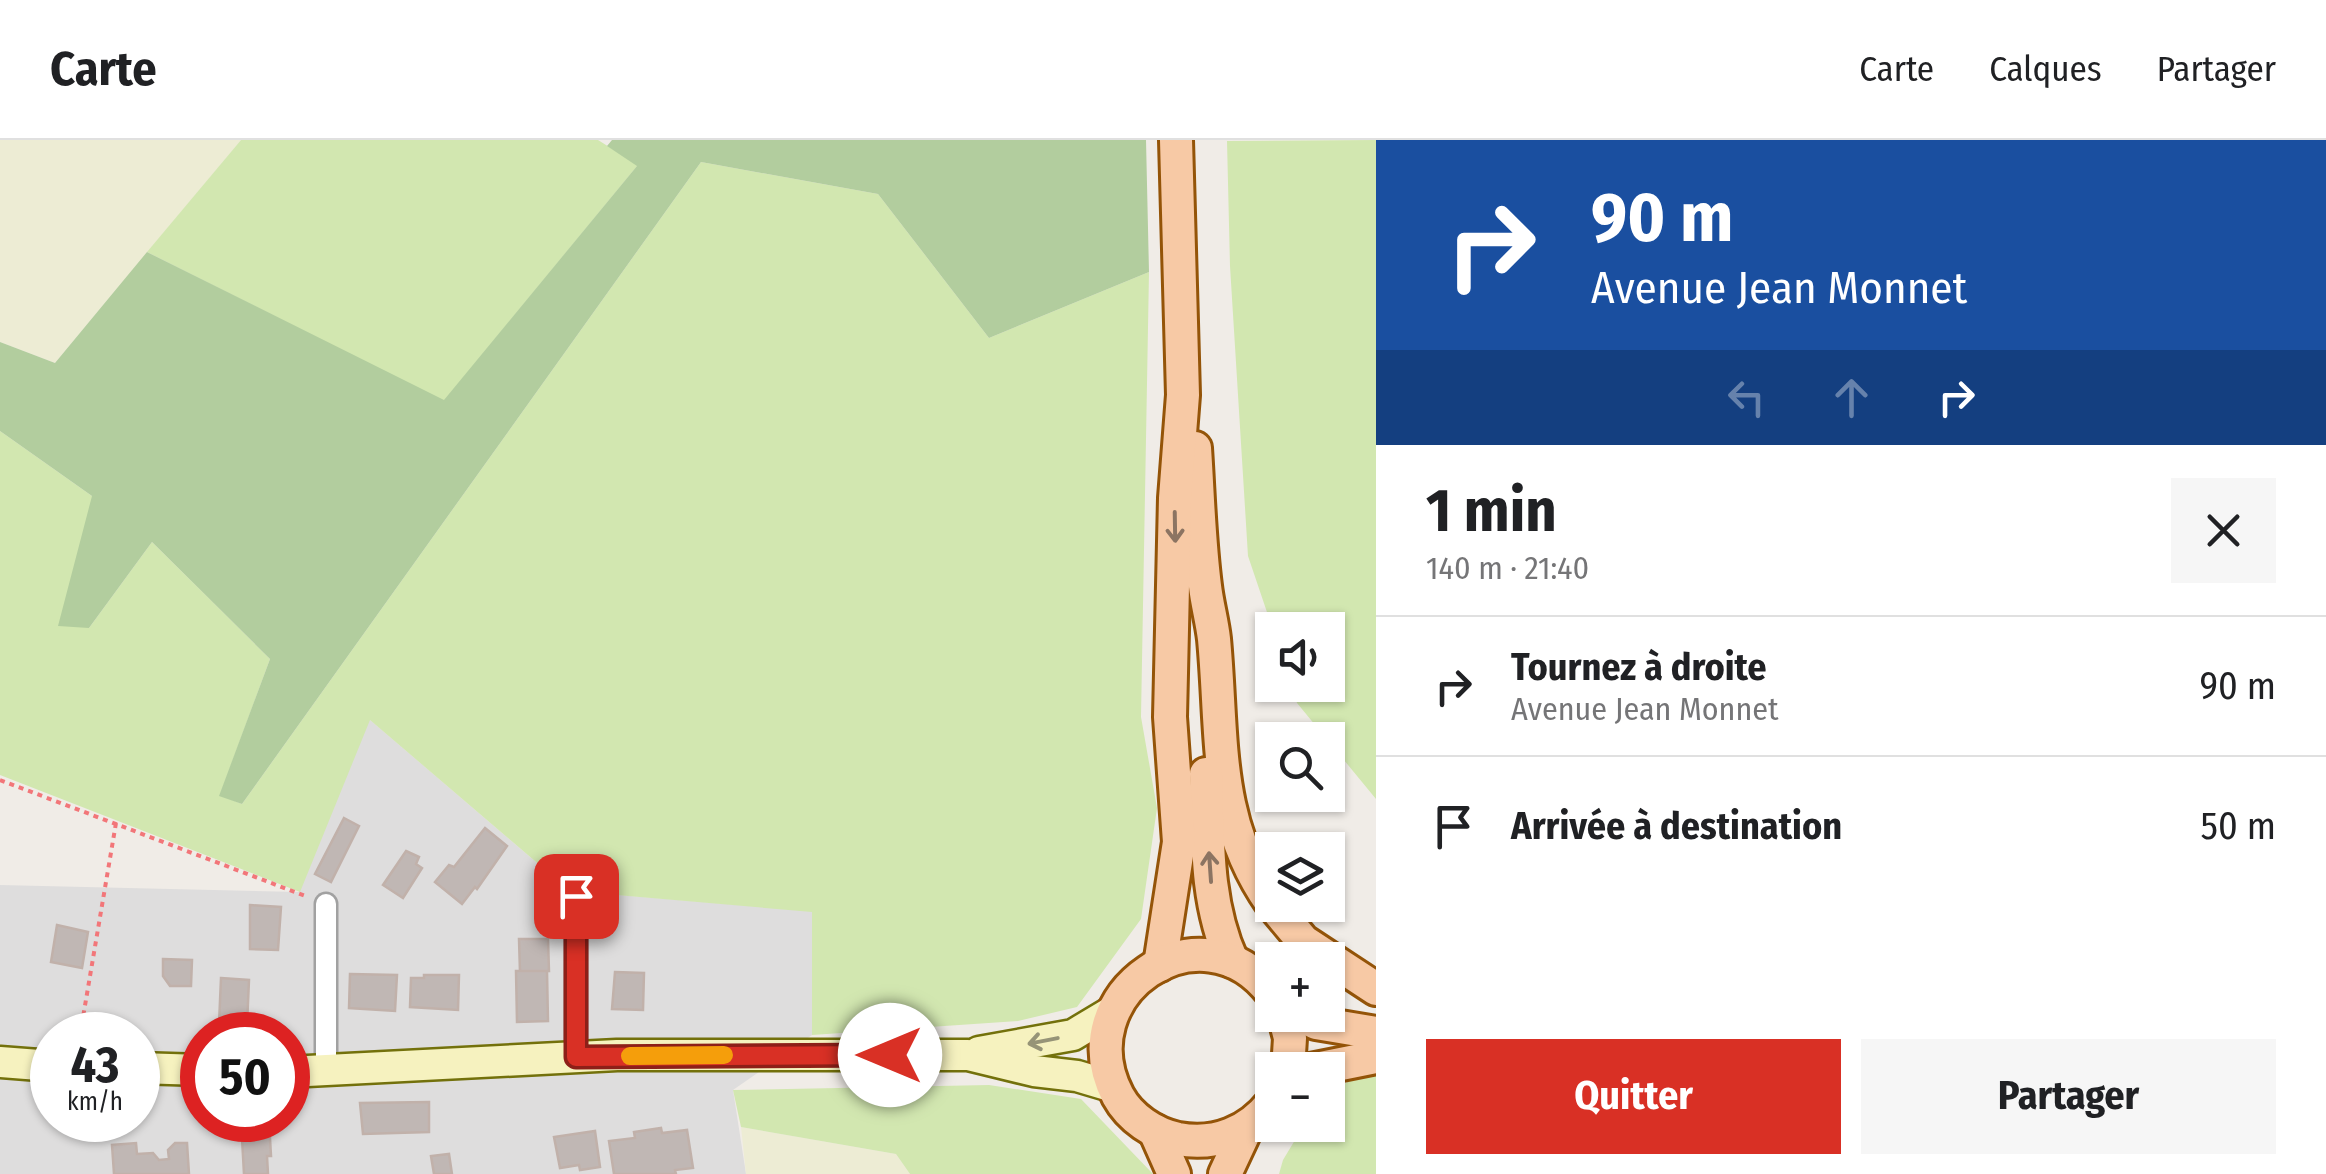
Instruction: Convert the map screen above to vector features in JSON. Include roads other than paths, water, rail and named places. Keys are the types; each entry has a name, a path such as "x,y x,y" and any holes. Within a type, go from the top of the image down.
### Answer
{"main road":[{"path":"1160,965 1179,842 1170,717 1175,498 1183,394 1176,140"},
{"path":"1183,394 1194,441 1204,583 1200,670 1210,872 1216,919 1232,961"},
{"path":"1204,583 1214,634 1220,764 1227,804 1245,861 1255,877"},
{"path":"1288,922 1304,941 1376,989"},
{"path":"1255,975 1232,961 1196,954 1177,956 1139,976 1113,1012 1105,1036 1105,1061 1114,1088 1130,1112 1156,1131 1192,1141 1230,1136 1255,1119"},
{"path":"310,1070 576,1057 968,1055 1073,1035 1113,1012"},
{"path":"1345,1028 1376,1033"},
{"path":"968,1055 1077,1076 1114,1088"},
{"path":"1345,1064 1376,1058"},
{"path":"0,1062 30,1064"},
{"path":"1225,1174 1247,1127"},
{"path":"1156,1131 1174,1174"}],"street":[{"path":"576,896 576,1057"},
{"path":"326,904 326,1068"}]}
